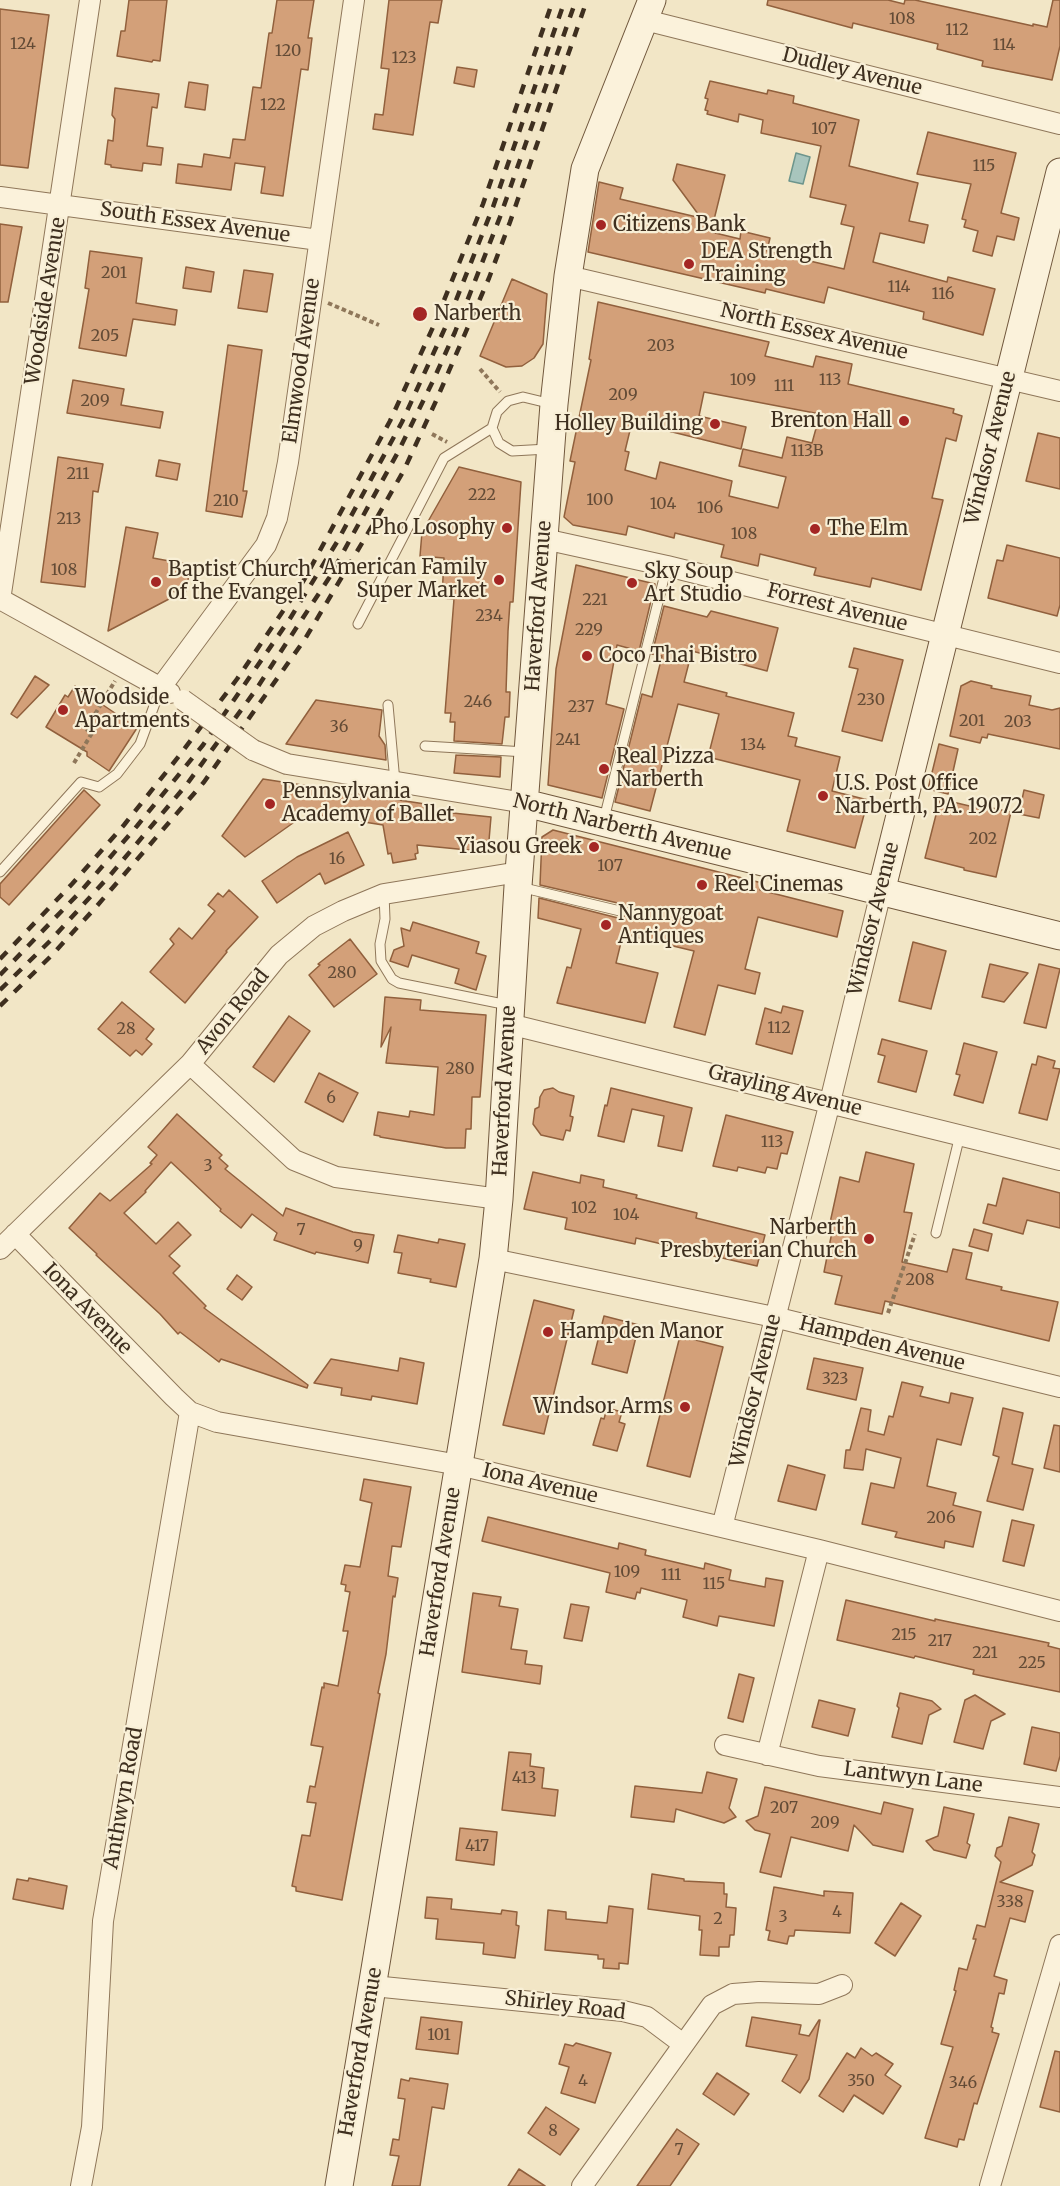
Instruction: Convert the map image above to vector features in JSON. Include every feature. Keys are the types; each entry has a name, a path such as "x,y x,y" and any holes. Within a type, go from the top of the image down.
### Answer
{"street":[{"name":"Woodside Avenue","path":"0,600 90,0"},
{"name":"Elmwood Avenue","path":"161,687 266,545 277,518 288,462 354,0"},
{"name":"Dudley Avenue","path":"648,10 1060,123"},
{"name":"Haverford Avenue","path":"339,2186 493,1259 499,1199 518,879 554,404 568,276 585,169 648,10"},
{"name":"Windsor Avenue","path":"722,1527 830,1102 1060,172"},
{"name":"South Essex Avenue","path":"0,197 319,240"},
{"name":"North Essex Avenue","path":"568,276 1060,391"},
{"name":"Forrest Avenue","path":"544,539 667,566 1060,663"},
{"name":"North Narberth Avenue","path":"0,600 183,700 253,750 287,764 525,803 1060,936"},
{"name":"Avon Road","path":"0,1249 190,1064 279,955 314,926 384,894 518,879"},
{"name":"Grayling Avenue","path":"509,1015 830,1102 1060,1160"},
{"path":"190,1064 294,1160 336,1177 499,1199"},
{"name":"Iona Avenue","path":"15,1234 190,1412 217,1422 459,1465 819,1550 1060,1611"},
{"name":"Hampden Avenue","path":"493,1259 774,1317 1060,1387"},
{"name":"Anthwyn Road","path":"81,2186 92,2127 104,1921 190,1412"},
{"path":"767,1755 819,1550"},
{"name":"Lantwyn Lane","path":"725,1745 819,1766 1060,1797"},
{"path":"990,2186 1060,1945"},
{"path":"582,2186 712,2005 733,1994 759,1992 819,1994 842,1985"},
{"name":"Shirley Road","path":"373,1986 623,2011 647,2017 683,2044"}],"lane":[{"path":"358,624 444,458 492,428 497,412 508,401 523,397 554,404"},
{"path":"492,428 499,443 512,451 551,449"},
{"path":"603,823 667,566"},
{"path":"0,872 81,782 99,787 117,774 140,744 161,687"},
{"path":"388,705 395,782"},
{"path":"425,746 528,752"},
{"path":"518,879 620,911"},
{"path":"384,894 386,920 380,944 381,961 392,979 509,1015"},
{"path":"936,1233 960,1135"}],"path":[{"path":"311,295 380,325"},
{"path":"480,369 508,401"},
{"path":"432,434 440,438"},
{"path":"74,763 93,733 86,729 123,666"},
{"path":"888,1313 915,1234"}],"water":[{"path":"796,153 810,157 803,184 789,181"}],"building":[{"path":"129,0 167,0 160,61 153,60 152,62 117,56 121,31 125,31"},
{"path":"277,0 314,0 308,38 312,38 308,70 301,69 283,196 261,193 265,167 235,163 231,190 176,183 178,164 202,167 204,154 230,158 233,139 245,140 253,87 261,88 269,33 272,33"},
{"path":"389,0 442,0 438,23 430,22 413,135 373,129 375,114 383,115 389,69 381,68"},
{"path":"768,0 888,0 904,4 905,0 915,0 1033,26 1033,24 1047,27 1053,0 1060,0 1060,46 1052,80 982,66 983,61 937,49 938,44 853,23 852,28 767,5"},
{"path":"0,9 49,15 28,168 0,165"},
{"path":"457,67 477,70 474,87 454,83"},
{"path":"710,81 767,94 768,90 794,96 793,103 859,120 849,166 918,183 909,221 928,225 924,243 880,233 873,262 947,282 948,277 995,289 983,335 923,319 924,312 828,287 824,303 766,289 765,293 588,252 599,182 623,188 620,199 701,218 673,180 677,164 725,175 711,232 740,239 741,231 770,238 767,251 844,269 854,227 841,224 846,205 810,197 821,146 761,133 763,120 739,114 738,122 707,114 708,111 705,110 708,99 705,98"},
{"path":"189,82 208,85 205,110 185,107"},
{"path":"115,88 159,94 157,108 152,107 147,146 163,148 161,165 143,163 142,171 111,167 105,164 108,140 113,141 115,119 112,115"},
{"path":"928,132 1016,153 1001,213 1019,218 1014,240 997,236 992,256 973,251 978,231 964,227 966,220 962,219 971,184 917,174"},
{"path":"0,224 22,227 8,302 0,302"},
{"path":"90,251 142,258 136,303 177,310 175,325 133,319 126,356 79,348 89,289 85,288"},
{"path":"186,267 214,272 211,292 183,288"},
{"path":"244,270 273,274 267,312 238,308"},
{"path":"512,279 547,294 543,344 534,358 522,366 506,367 480,356"},
{"path":"598,302 769,342 765,356 813,367 816,356 852,364 848,384 954,409 953,413 962,416 956,441 946,438 932,498 943,500 921,590 872,578 870,587 814,575 816,568 760,554 758,566 721,557 724,545 675,533 674,538 628,526 626,535 573,525 564,517 575,462 570,461 591,360 589,359","holes":["704,392 820,414 812,443 787,437 782,458 743,449 739,466 786,477 778,508 729,496 732,481 660,462 656,479 625,470 629,452 625,451 632,422 741,449 746,427 699,416"]},
{"path":"228,345 262,350 243,491 247,491 242,517 206,511"},
{"path":"73,380 124,389 121,405 163,412 160,428 67,413"},
{"path":"1038,433 1060,438 1060,489 1026,481"},
{"path":"58,457 103,464 98,492 93,491 85,587 41,582"},
{"path":"159,460 180,464 177,480 156,476"},
{"path":"459,467 521,482 513,602 510,602 508,631 506,692 510,692 509,717 505,717 502,744 454,741 455,722 450,722 451,713 445,713 454,599 442,598 444,558 420,556 422,532"},
{"name":"Baptist Church of the Evangel","path":"126,527 158,533 153,558 191,565 185,594 171,591 169,599 108,631"},
{"path":"1007,545 1060,558 1060,605 1057,616 988,598 997,560 1003,561"},
{"path":"576,565 655,584 639,651 617,645 606,704 624,709 602,798 548,785 556,669"},
{"path":"664,606 707,617 711,611 778,628 767,671 692,651 684,682 727,693 726,696 794,713 788,736 797,738 795,746 840,757 832,791 868,800 855,848 787,831 800,780 708,757 719,714 678,704 650,811 615,802 642,694 652,697 662,656 652,654"},
{"path":"854,648 903,660 882,741 842,731 858,669 849,667"},
{"path":"35,676 49,685 17,718 11,714"},
{"path":"971,681 992,686 991,688 1031,696 1029,705 1052,710 1060,708 1060,749 988,734 987,738 982,737 980,743 950,736 961,686"},
{"path":"75,686 137,728 109,771 87,756 87,752 46,727 65,695 68,697"},
{"path":"316,700 382,710 379,736 385,745 386,760 286,744"},
{"path":"939,744 958,749 948,794 928,789"},
{"path":"456,755 501,757 500,777 454,773"},
{"path":"263,779 425,804 424,810 491,817 488,852 417,845 416,859 393,863 391,853 388,854 383,825 294,811 293,823 245,857 222,836"},
{"path":"84,790 100,805 9,905 0,897 0,884"},
{"path":"1024,790 1044,795 1039,818 1019,814"},
{"path":"940,799 978,808 978,805 1011,812 996,877 925,858"},
{"path":"553,830 762,883 760,890 843,911 837,937 758,917 745,969 760,973 755,994 718,985 705,1035 674,1027 694,951 623,934 616,963 658,973 645,1023 557,1003 567,967 571,968 581,929 538,918 539,898 618,918 624,916 627,910 622,904 540,885 542,837"},
{"path":"348,832 364,865 325,884 320,873 277,903 262,881 297,857"},
{"path":"229,890 258,917 226,951 185,1003 150,972 174,944 170,939 179,928 192,939 215,911 208,905 218,893 223,897"},
{"path":"413,922 479,942 476,953 486,956 476,990 455,983 459,969 412,955 408,967 390,961 394,950 404,946 401,928 410,931"},
{"path":"350,939 377,974 334,1007 309,975 320,965 318,964"},
{"path":"913,942 946,951 931,1009 899,1001"},
{"path":"990,964 1028,973 1004,1002 982,997"},
{"path":"1039,964 1060,969 1046,1028 1024,1023"},
{"path":"385,997 421,1000 420,1010 486,1015 480,1097 472,1097 471,1129 466,1129 465,1148 446,1148 374,1135 378,1112 409,1117 410,1111 434,1115 438,1067 386,1063 391,1027 381,1047"},
{"path":"122,1002 154,1029 146,1039 152,1044 142,1055 136,1050 130,1056 98,1029"},
{"path":"783,1006 803,1011 792,1054 756,1044 765,1008 781,1013"},
{"path":"289,1016 310,1031 274,1082 253,1067"},
{"path":"882,1039 927,1051 916,1092 878,1082 885,1056 878,1054"},
{"path":"964,1043 997,1052 983,1103 954,1095 960,1075 956,1074"},
{"path":"1038,1056 1055,1061 1053,1068 1060,1069 1047,1120 1019,1113 1032,1064 1036,1065"},
{"path":"319,1073 358,1093 343,1122 305,1102"},
{"path":"553,1088 574,1096 570,1131 566,1130 563,1140 541,1135 533,1124 535,1109 539,1107 540,1097 544,1090"},
{"path":"611,1088 692,1108 682,1151 658,1146 664,1116 632,1109 624,1142 598,1136"},
{"path":"177,1114 222,1155 219,1158 228,1166 225,1169 283,1216 286,1208 353,1232 374,1235 368,1263 316,1252 315,1254 274,1240 277,1233 252,1214 241,1228 220,1211 221,1209 171,1162 146,1192 124,1213 156,1244 178,1222 191,1235 169,1256 180,1266 173,1273 206,1306 204,1308 308,1385 307,1388 221,1359 219,1362 180,1332 178,1334 69,1228 100,1193 110,1201 152,1164 150,1163 157,1155 148,1147"},
{"path":"726,1115 793,1132 787,1154 781,1153 777,1169 767,1167 765,1173 738,1167 737,1171 713,1166"},
{"path":"866,1152 914,1164 904,1212 912,1213 902,1262 947,1272 953,1249 972,1253 966,1279 1002,1287 1001,1290 1058,1302 1049,1341 885,1301 882,1314 835,1304 842,1276 824,1272 832,1232 828,1232 840,1177 859,1182"},
{"path":"533,1172 580,1183 581,1175 604,1180 603,1187 637,1195 636,1198 697,1213 696,1218 765,1235 757,1266 636,1238 635,1244 565,1229 567,1218 524,1209"},
{"path":"1003,1178 1060,1193 1060,1228 1027,1220 1023,1234 983,1223 988,1204 996,1206"},
{"path":"974,1229 992,1234 988,1251 969,1246"},
{"path":"398,1235 438,1243 439,1239 465,1244 456,1287 430,1282 431,1279 398,1273 402,1253 394,1252"},
{"path":"237,1275 252,1287 242,1300 227,1289"},
{"path":"534,1300 574,1310 544,1434 503,1425"},
{"path":"604,1316 639,1325 627,1373 592,1364"},
{"name":"Windsor Arms","path":"680,1336 723,1347 690,1477 647,1466"},
{"path":"400,1358 424,1363 417,1404 372,1396 371,1400 341,1395 342,1388 314,1383 331,1359 398,1371"},
{"path":"814,1358 863,1368 856,1400 807,1389"},
{"path":"902,1382 923,1387 920,1396 949,1403 951,1393 973,1398 961,1445 937,1439 927,1486 956,1493 953,1505 981,1512 973,1547 945,1541 944,1548 895,1537 897,1532 862,1524 871,1483 894,1488 901,1458 866,1449 863,1470 844,1468 846,1450 850,1450 861,1408 871,1410 868,1431 884,1435 889,1416 893,1417"},
{"path":"607,1408 622,1412 619,1422 625,1424 617,1451 593,1445 601,1418 604,1419"},
{"path":"1003,1408 1023,1413 1012,1464 1033,1469 1023,1510 987,1501 999,1457 993,1455"},
{"path":"1054,1425 1060,1426 1060,1472 1044,1468"},
{"path":"788,1465 825,1475 816,1510 778,1501"},
{"path":"364,1479 411,1487 401,1547 392,1546 388,1576 398,1578 395,1597 393,1596 386,1654 378,1693 380,1694 342,1900 296,1891 296,1887 292,1886 302,1835 310,1836 316,1803 307,1802 310,1786 315,1787 323,1747 311,1745 322,1687 324,1688 324,1683 338,1686 348,1631 343,1631 350,1592 345,1591 346,1585 341,1584 345,1565 360,1567 372,1503 360,1500"},
{"path":"488,1517 618,1549 619,1543 646,1550 645,1555 704,1569 705,1563 731,1570 729,1580 765,1587 766,1578 783,1581 774,1626 719,1616 717,1626 683,1617 687,1600 641,1588 635,1599 606,1592 610,1573 482,1541"},
{"path":"1012,1520 1034,1525 1024,1566 1003,1561"},
{"path":"473,1593 501,1597 499,1606 518,1609 511,1649 527,1651 525,1664 542,1666 540,1684 462,1672"},
{"path":"846,1600 935,1621 935,1619 1049,1643 1048,1646 1060,1649 1060,1692 973,1674 974,1670 837,1640"},
{"path":"571,1604 589,1607 582,1641 564,1638"},
{"path":"739,1674 754,1678 743,1722 728,1718"},
{"path":"900,1693 932,1701 941,1709 929,1715 922,1744 892,1737"},
{"path":"975,1695 1005,1714 991,1721 983,1749 954,1742 965,1700"},
{"path":"819,1700 855,1709 848,1736 812,1727"},
{"path":"1032,1727 1060,1733 1060,1756 1056,1771 1024,1764"},
{"path":"509,1752 531,1754 530,1766 544,1768 542,1788 558,1790 555,1816 502,1810"},
{"path":"707,1772 737,1779 729,1808 736,1817 724,1823 676,1809 674,1822 631,1817 635,1786 702,1793"},
{"path":"765,1787 881,1814 884,1802 913,1809 903,1852 873,1845 854,1825 848,1851 791,1837 781,1877 760,1872 770,1834 755,1830 746,1821 758,1816"},
{"path":"944,1807 974,1814 966,1858 934,1850 926,1841 938,1836"},
{"path":"1009,1817 1039,1824 1032,1852 1035,1855 1032,1865 1000,1882 1033,1891 1025,1922 1010,1918 994,1976 1007,1980 1004,1994 999,1993 991,2027 992,2032 999,2034 977,2104 974,2103 964,2140 959,2139 957,2147 925,2138 953,2047 941,2044 956,1991 954,1990 959,1968 967,1970 976,1939 973,1939 977,1925 985,1927 1001,1862 995,1856 997,1848 1002,1846"},
{"path":"460,1828 497,1832 494,1865 456,1860"},
{"path":"652,1874 684,1879 684,1881 724,1883 724,1894 727,1894 726,1907 736,1908 734,1935 730,1935 729,1947 719,1947 719,1956 700,1955 702,1930 699,1930 700,1916 648,1909"},
{"path":"29,1878 67,1886 63,1909 13,1899 17,1879 28,1881"},
{"path":"774,1887 824,1896 824,1891 853,1893 850,1933 795,1930 794,1936 789,1936 787,1944 768,1940 770,1931 766,1930"},
{"path":"427,1897 452,1899 451,1909 501,1914 502,1910 517,1912 516,1925 519,1926 515,1958 483,1954 484,1943 436,1939 438,1919 425,1918"},
{"path":"901,1903 921,1916 895,1956 875,1943"},
{"path":"609,1906 633,1909 628,1964 619,1963 619,1969 603,1968 604,1959 598,1959 598,1955 545,1950 548,1910 566,1912 566,1919 607,1923"},
{"path":"421,2017 462,2022 458,2054 416,2049"},
{"path":"752,2017 801,2025 799,2034 809,2036 820,2020 809,2079 800,2093 782,2081 797,2055 746,2046"},
{"path":"576,2043 611,2053 595,2103 561,2093 569,2067 559,2064 565,2044 573,2046"},
{"path":"861,2048 872,2056 876,2053 893,2064 885,2075 901,2086 883,2114 854,2095 843,2112 819,2096 847,2053 855,2058"},
{"path":"1055,2051 1060,2052 1060,2112 1040,2107"},
{"path":"717,2073 749,2094 734,2115 703,2094"},
{"path":"410,2078 448,2084 444,2109 432,2107 420,2186 392,2186 399,2156 390,2155 393,2139 399,2140 405,2099 398,2098 401,2079 409,2081"},
{"path":"546,2107 579,2129 560,2155 528,2133"},
{"path":"677,2129 699,2144 670,2186 637,2186"},
{"path":"519,2169 545,2186 508,2186"}],"railway":[{"path":"0,959 72,884 124,825 237,679 304,580 390,421 434,325 483,204 553,0"},
{"path":"0,975 82,890 203,745 291,617 337,542 402,422 445,328 493,207 565,0"},
{"path":"0,990 50,941 112,873 187,784 255,691 329,578 398,452 455,332 500,217 576,0"},
{"path":"0,1006 52,955 96,907 204,782 305,639 371,528 404,470 489,278 587,0"}],"place":[{"name":"Citizens Bank","path":"601,225"},
{"name":"DEA Strength Training","path":"689,264"},
{"name":"Narberth","path":"420,314"},
{"name":"Brenton Hall","path":"904,421"},
{"name":"Holley Building","path":"715,424"},
{"name":"Pho Losophy","path":"507,528"},
{"name":"The Elm","path":"815,529"},
{"name":"American Family Super Market","path":"499,580"},
{"name":"Baptist Church of the Evangel","path":"156,582"},
{"name":"Sky Soup Art Studio","path":"632,583"},
{"name":"Coco Thai Bistro","path":"587,656"},
{"name":"Woodside Apartments","path":"63,710"},
{"name":"Real Pizza Narberth","path":"604,769"},
{"name":"U.S. Post Office Narberth, PA. 19072","path":"823,796"},
{"name":"Pennsylvania Academy of Ballet","path":"270,804"},
{"name":"Yiasou Greek","path":"594,847"},
{"name":"Reel Cinemas","path":"702,885"},
{"name":"Nannygoat Antiques","path":"606,925"},
{"name":"Narberth Presbyterian Church","path":"869,1239"},
{"name":"Hampden Manor","path":"548,1332"},
{"name":"Windsor Arms","path":"685,1407"}]}
